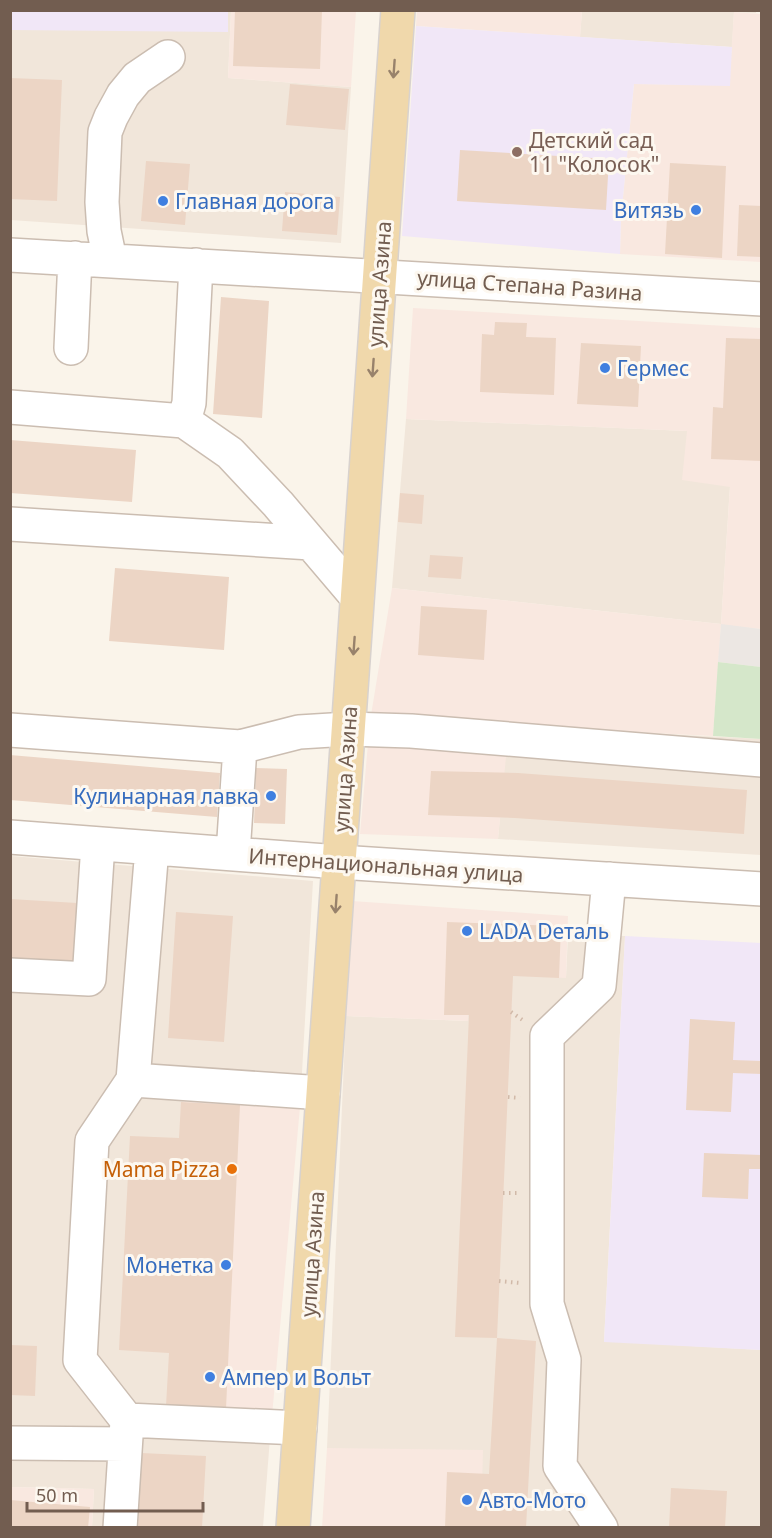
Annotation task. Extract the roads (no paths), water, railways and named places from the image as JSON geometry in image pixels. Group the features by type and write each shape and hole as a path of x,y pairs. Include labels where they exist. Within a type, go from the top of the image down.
{"main road":[{"name":"улица Азина","path":"293,1527 398,10"}],"street":[{"path":"110,260 103,221 105,132 123,94 137,78 168,57"},
{"name":"улица Степана Разина","path":"10,255 762,299"},
{"path":"71,348 75,258"},
{"path":"184,421 189,404 196,265"},
{"path":"10,407 184,421 230,453 278,504 357,597"},
{"path":"10,524 311,543"},
{"path":"10,730 240,747 299,732 348,729 411,731 762,760"},
{"path":"233,854 240,747"},
{"name":"Интернациональная улица","path":"10,837 339,862 762,889"},
{"path":"10,975 89,980 98,844"},
{"path":"120,1527 126,1432 80,1360 92,1141 133,1080 152,849"},
{"path":"601,1527 560,1466 564,1360 547,1304 547,1036 599,986 609,879"},
{"path":"133,1080 323,1092"},
{"path":"10,1443 126,1432 300,1428"}],"place":[{"name":"Детский сад 11 \"Колосок\"","path":"517,152"},
{"name":"Главная дорога","path":"163,201"},
{"name":"Витязь","path":"696,210"},
{"name":"Гермес","path":"605,368"},
{"name":"Кулинарная лавка","path":"271,796"},
{"name":"LADA Dеталь","path":"467,931"},
{"name":"Mama Pizza","path":"232,1169"},
{"name":"Монетка","path":"226,1265"},
{"name":"Ампер и Вольт","path":"210,1377"},
{"name":"Авто-Мото","path":"467,1500"}]}
